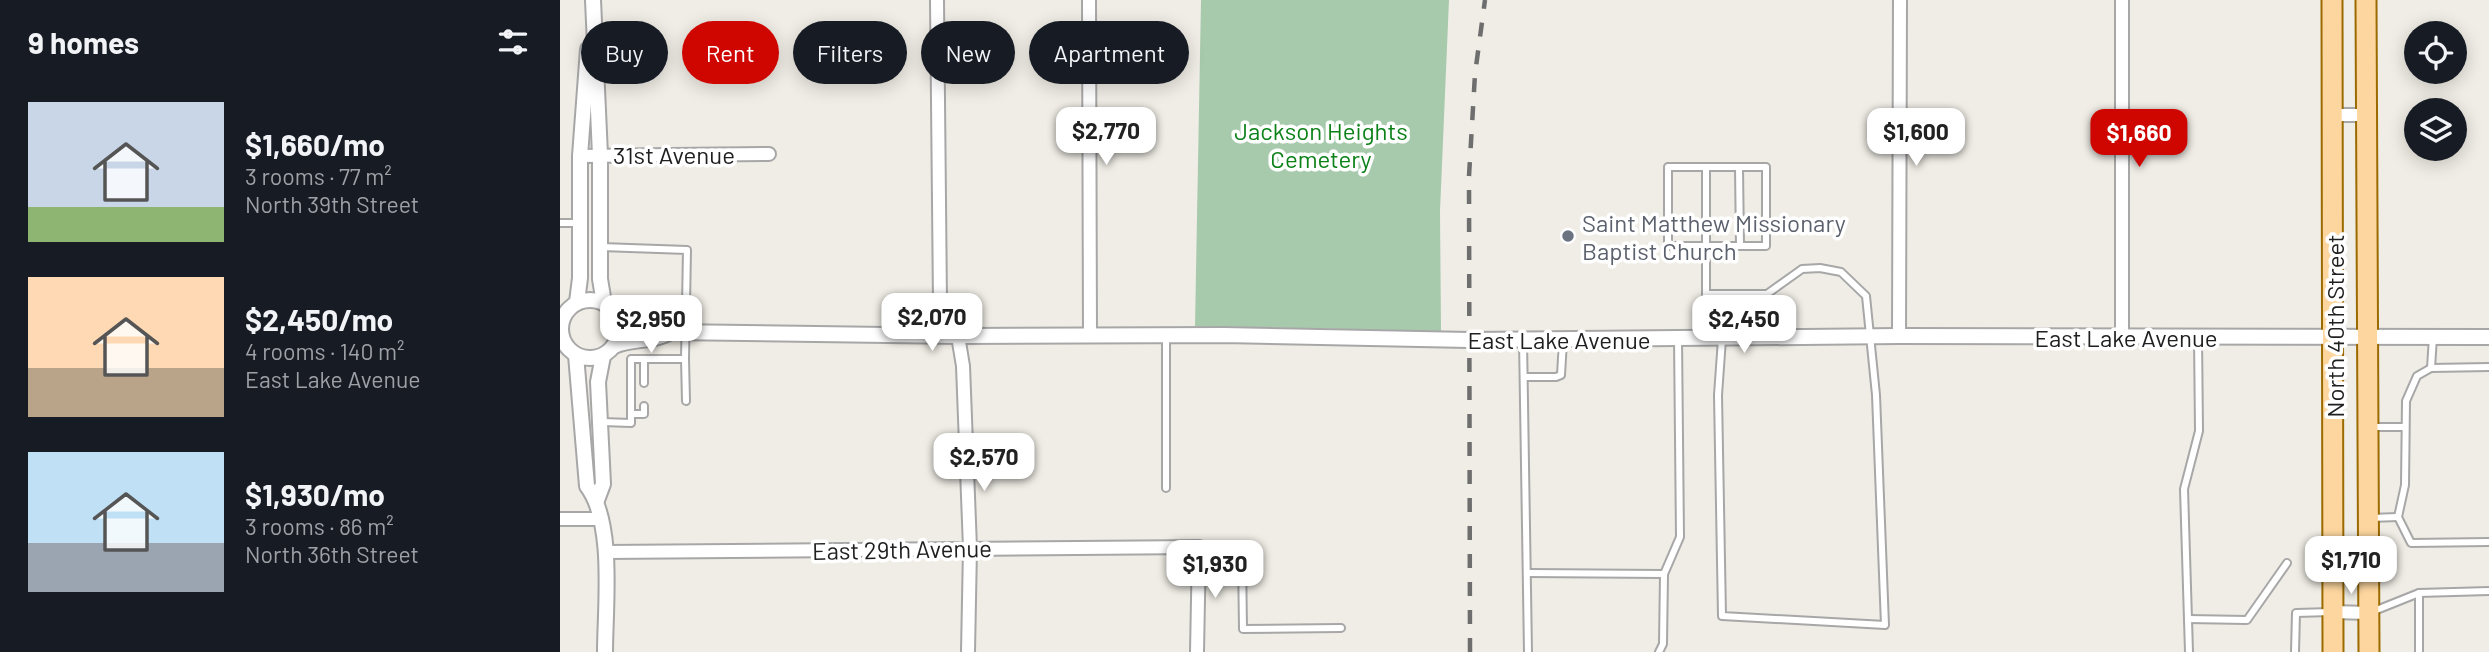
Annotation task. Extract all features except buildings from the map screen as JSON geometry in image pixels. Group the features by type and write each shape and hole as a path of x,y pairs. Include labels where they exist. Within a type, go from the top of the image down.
{"main road":[{"name":"North 40th Street","path":"2332,0 2333,652"},
{"name":"North 40th Street","path":"2366,0 2369,652"}],"street":[{"path":"592,0 604,303"},
{"path":"592,0 580,156 580,286 577,302 562,318 562,342 576,355 591,358 609,351"},
{"path":"937,0 940,303 958,337 963,366 970,548 968,652"},
{"path":"1089,0 1090,335"},
{"path":"1899,336 1900,0"},
{"path":"2122,0 2122,337"},
{"path":"2332,115 2367,115"},
{"name":"31st Avenue","path":"580,156 769,154"},
{"path":"577,302 591,300 604,303 618,318 619,332 598,382 603,484 597,500"},
{"name":"East Lake Avenue","path":"618,318 662,327 670,332 958,337 1166,335 1523,340 1899,336 2489,337"},
{"name":"East Lake Avenue","path":"609,351 627,340 662,337 670,332"},
{"path":"576,355 587,486 597,500 605,552 605,652"},
{"path":"560,519 600,519"},
{"name":"East 29th Avenue","path":"605,552 970,548 1199,552"},
{"path":"1197,652 1199,552"},
{"path":"2333,612 2369,613"}],"lane":[{"path":"1668,167 1706,167 1766,167 1766,246 1668,246 1668,167"},
{"path":"1706,167 1706,337"},
{"path":"1739,167 1740,246"},
{"path":"560,223 580,223"},
{"path":"600,247 687,250 686,401"},
{"path":"1706,294 1768,293 1802,269 1820,268 1841,272 1866,296 1871,337 1885,625 1722,616 1718,395 1722,337"},
{"path":"632,309 686,309"},
{"path":"1166,335 1166,488"},
{"path":"2189,652 2183,489 2199,431 2198,337"},
{"path":"2431,368 2433,337"},
{"path":"1659,652 1663,644 1664,574 1681,537 1678,338"},
{"path":"1524,377 1561,375 1563,339"},
{"path":"1523,340 1528,652"},
{"path":"600,422 631,423 631,359 685,359"},
{"path":"644,359 644,383"},
{"path":"2489,367 2431,368 2417,376 2406,401 2405,485 2398,517 2411,542 2489,542"},
{"path":"631,414 644,414 644,406"},
{"path":"2368,427 2405,427"},
{"path":"2368,518 2398,517"},
{"path":"1199,552 1242,557 1243,629 1341,628"},
{"path":"2188,619 2247,620 2287,563"},
{"path":"1528,573 1664,574"},
{"path":"2369,613 2419,593 2489,591"},
{"path":"2419,593 2420,652"},
{"path":"2295,652 2296,614 2333,612"}],"green space":[{"name":"Jackson Heights Cemetery","path":"1201,0 1449,0 1440,211 1441,331 1195,326"}],"railway":[{"path":"1470,652 1469,176 1475,74 1485,0"}],"place":[{"name":"Saint Matthew Missionary Baptist Church","path":"1568,236"}]}
